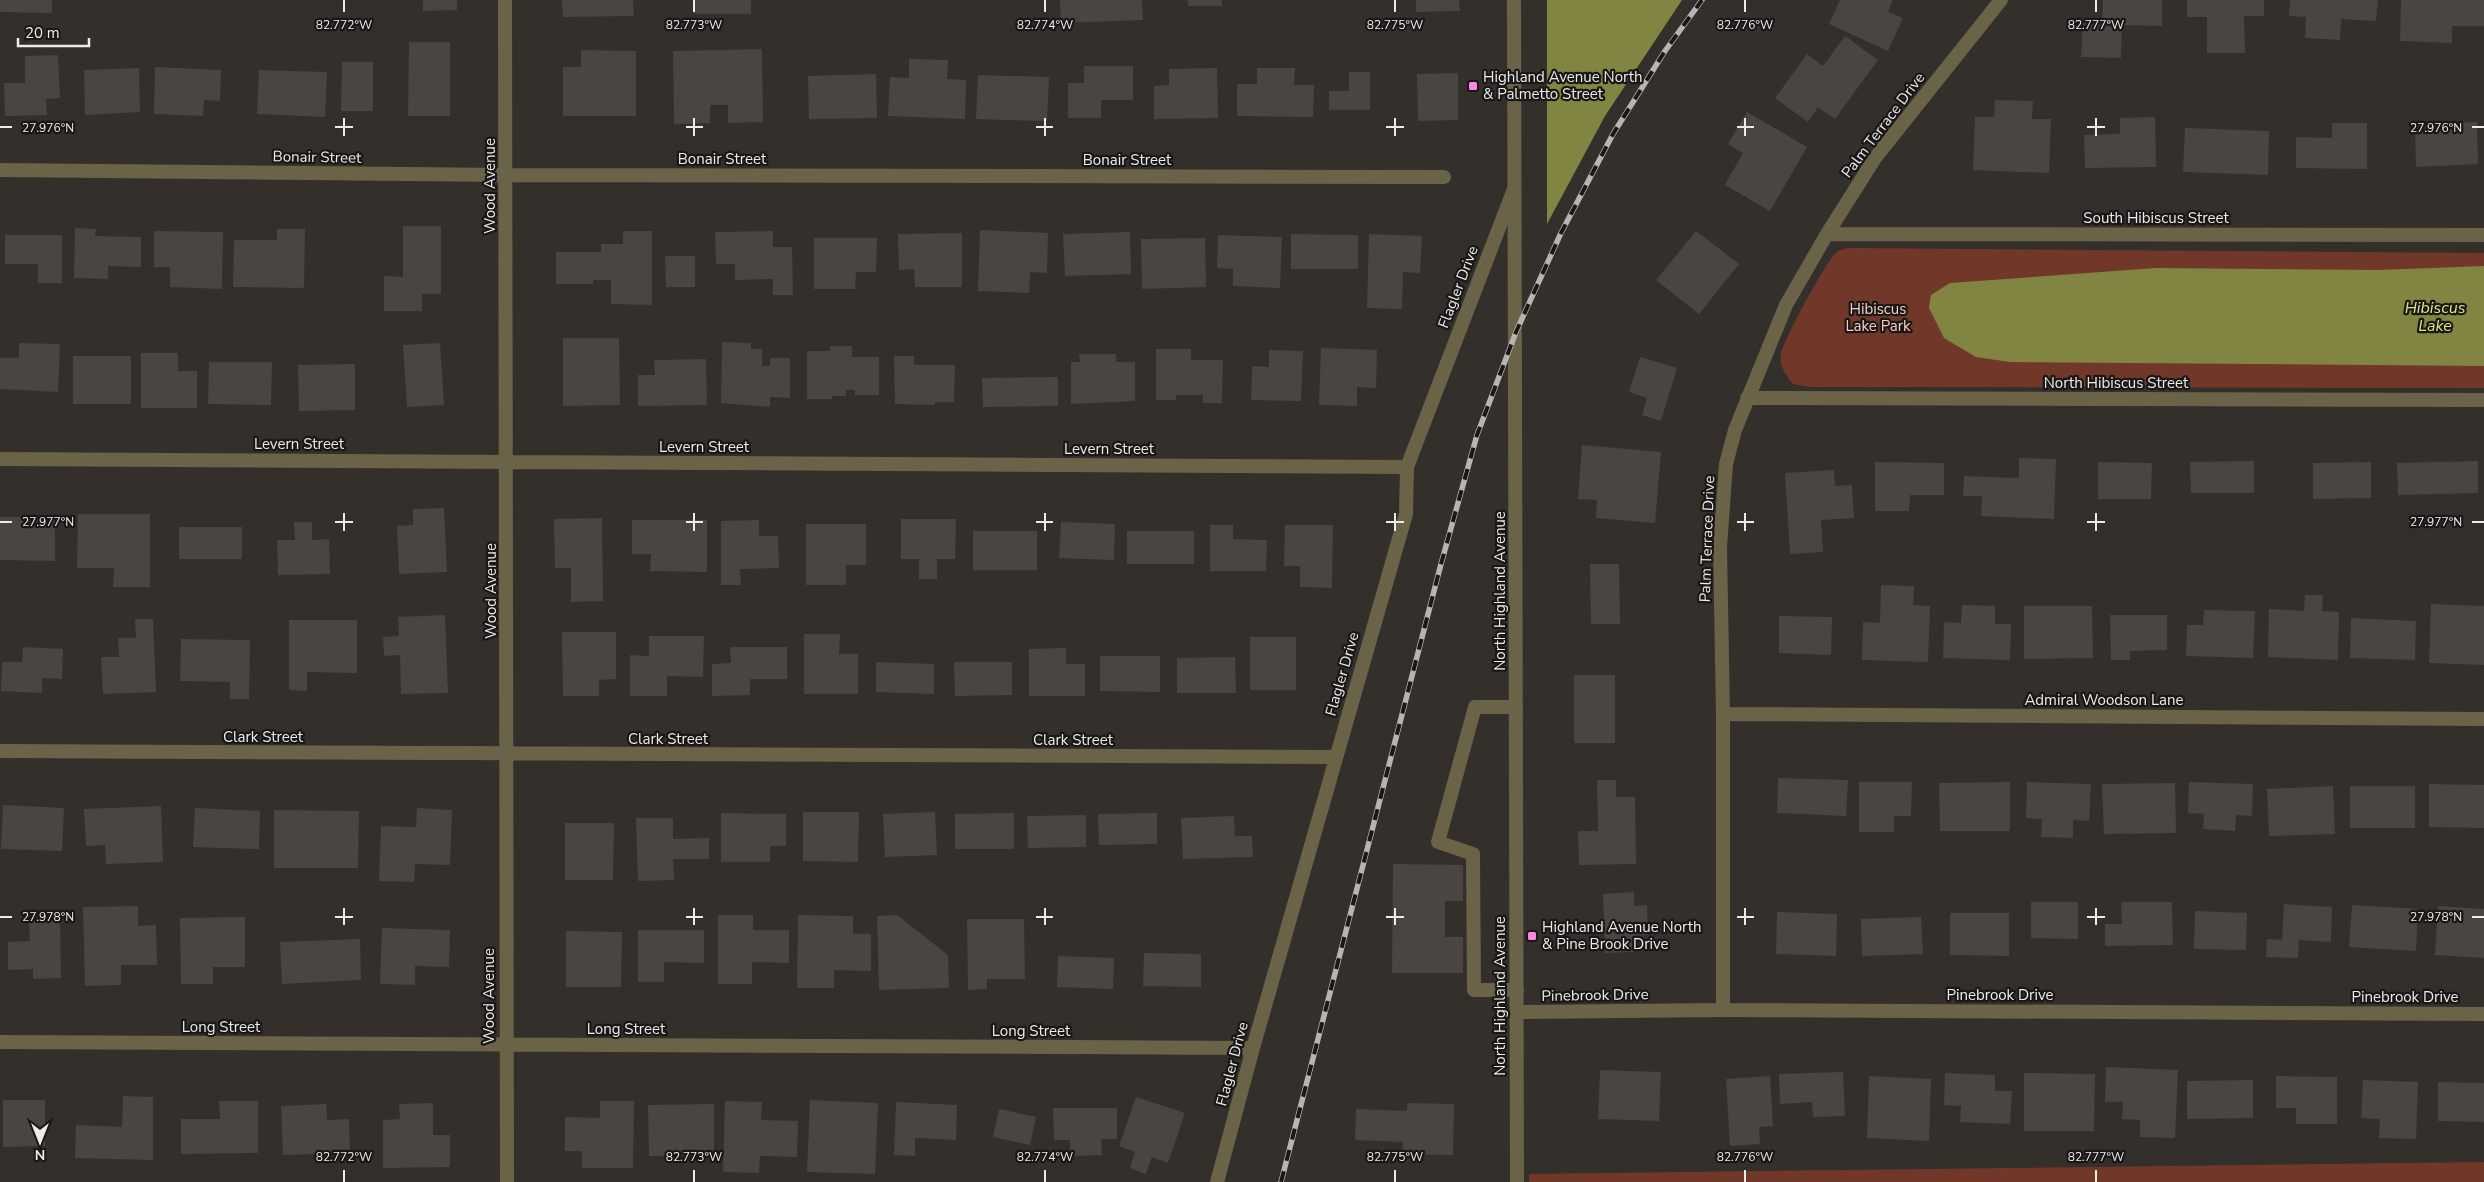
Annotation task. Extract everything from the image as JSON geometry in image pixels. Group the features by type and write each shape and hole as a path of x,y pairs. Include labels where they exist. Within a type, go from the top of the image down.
{"street":[{"name":"Wood Avenue","path":"505,0 507,462 505,1045 507,1182"},
{"name":"North Highland Avenue","path":"1514,0 1516,184 1517,1182"},
{"name":"Palm Terrace Drive","path":"1723,1010 1723,714 1720,547 1721,508 1726,464 1735,430 1786,305 1827,234 1875,158 2001,0"},
{"name":"Bonair Street","path":"0,170 506,175 1444,177"},
{"name":"Flagler Drive","path":"1217,1182 1253,1048 1406,514 1407,467 1516,184"},
{"name":"South Hibiscus Street","path":"1827,234 2484,235"},
{"name":"North Hibiscus Street","path":"1747,398 2484,400"},
{"name":"Levern Street","path":"0,459 1407,467"},
{"path":"1516,707 1475,707 1438,842 1473,854 1474,990 1517,990"},
{"name":"Admiral Woodson Lane","path":"1723,714 2484,719"},
{"name":"Clark Street","path":"0,752 1336,757"},
{"name":"Pinebrook Drive","path":"1517,1012 1723,1010 2484,1014"},
{"name":"Long Street","path":"0,1042 1253,1048"}],"green space":[{"name":"Hibiscus Lake Park","path":"1847,248 2484,253 2484,388 1811,387 1793,384 1781,363 1781,354 1784,346 1797,318 1824,270 1837,252"},
{"path":"2484,1162 2484,1182 1529,1182 1529,1174"}],"water":[{"path":"1547,0 1682,0 1605,116 1547,224"},
{"name":"Hibiscus Lake","path":"2484,266 2484,366 2010,362 1976,357 1944,338 1929,308 1931,295 1950,283 2156,268 2378,270"}],"building":[{"path":"0,0 52,0 52,13 0,12"},
{"path":"423,0 457,0 457,10 423,11"},
{"path":"562,0 633,0 634,16 563,17"},
{"path":"694,0 751,0 751,14 694,14"},
{"path":"1060,0 1142,0 1143,20 1061,23"},
{"path":"1188,0 1222,0 1222,6 1188,6"},
{"path":"1416,0 1459,0 1460,11 1416,12"},
{"path":"1840,0 1893,0 1888,12 1903,18 1888,51 1829,24"},
{"path":"2103,0 2162,0 2162,26 2122,25 2121,58 2081,57 2083,23 2102,24"},
{"path":"2187,0 2264,0 2264,16 2244,16 2245,53 2207,53 2207,17 2187,17"},
{"path":"2290,0 2378,0 2376,21 2341,19 2340,40 2305,38 2306,17 2289,16"},
{"path":"2401,0 2484,0 2484,26 2452,26 2452,43 2400,41"},
{"path":"1845,36 1878,60 1835,119 1818,107 1808,122 1775,98 1807,54 1823,66"},
{"path":"409,42 450,42 450,116 408,116"},
{"path":"762,49 763,122 728,123 728,105 710,105 710,123 674,124 673,51"},
{"path":"581,50 636,51 636,116 563,116 563,67 581,67"},
{"path":"58,55 60,98 46,99 47,115 5,116 4,83 25,83 25,56"},
{"path":"909,59 948,60 947,79 966,80 965,119 888,116 890,77 909,78"},
{"path":"342,62 373,62 373,111 341,111"},
{"path":"1084,66 1133,66 1133,100 1101,100 1101,118 1068,118 1068,83 1084,83"},
{"path":"155,67 221,70 220,101 204,100 203,116 154,114"},
{"path":"139,68 140,112 85,115 84,70"},
{"path":"1217,68 1218,118 1154,119 1154,86 1169,85 1169,69"},
{"path":"1257,68 1295,68 1294,85 1314,85 1313,117 1237,116 1237,84 1257,84"},
{"path":"259,70 327,72 325,117 257,114"},
{"path":"1349,72 1370,72 1370,110 1329,110 1329,91 1349,91"},
{"path":"1458,73 1458,120 1418,121 1417,74"},
{"path":"876,74 877,118 809,119 808,76"},
{"path":"978,75 1049,77 1047,121 976,119"},
{"path":"1995,100 2033,101 2032,119 2051,119 2049,173 1973,170 1975,117 1994,117"},
{"path":"1747,112 1807,147 1770,211 1725,185 1743,153 1728,144"},
{"path":"2155,117 2156,167 2085,168 2084,135 2120,134 2120,118"},
{"path":"2477,122 2478,164 2416,167 2415,125"},
{"path":"2332,123 2367,123 2367,169 2296,168 2296,137 2332,138"},
{"path":"2185,128 2269,131 2268,175 2183,172"},
{"path":"403,226 441,226 441,294 422,294 422,311 384,311 384,276 403,277"},
{"path":"75,228 96,229 95,236 141,237 141,267 108,266 108,279 74,278"},
{"path":"277,229 305,229 304,288 233,287 234,240 277,240"},
{"path":"980,230 1048,233 1047,273 1030,272 1029,293 978,291"},
{"path":"154,231 223,232 222,289 170,287 170,267 154,267"},
{"path":"623,231 652,231 652,305 611,304 611,280 593,280 593,284 556,284 556,252 601,252 601,244 623,244"},
{"path":"773,231 773,247 792,247 793,295 773,295 773,279 735,280 735,264 716,264 715,232"},
{"path":"1696,231 1739,264 1699,314 1656,280"},
{"path":"1130,232 1131,274 1065,276 1063,234"},
{"path":"962,233 962,287 915,287 914,269 899,270 898,234"},
{"path":"1291,234 1358,235 1358,269 1291,269"},
{"path":"1369,234 1422,236 1420,273 1403,272 1402,309 1367,308"},
{"path":"5,235 62,235 62,283 38,283 38,264 5,264"},
{"path":"1218,235 1282,237 1280,288 1233,286 1233,269 1217,268"},
{"path":"814,238 877,238 876,272 856,272 855,289 814,289"},
{"path":"1205,238 1206,287 1142,289 1141,239"},
{"path":"665,256 695,256 695,287 666,287"},
{"path":"563,338 619,338 620,405 563,406"},
{"path":"722,342 751,343 751,349 762,349 762,366 770,366 770,358 790,358 790,398 770,397 770,407 721,403"},
{"path":"19,343 60,344 58,392 0,389 0,358 19,358"},
{"path":"440,343 444,405 407,407 403,345"},
{"path":"830,346 852,346 852,357 879,357 879,395 855,395 855,390 846,390 846,396 832,396 832,399 807,399 807,351 830,351"},
{"path":"1321,348 1377,350 1376,388 1357,387 1357,406 1319,405"},
{"path":"1156,349 1191,349 1191,360 1223,360 1222,403 1203,403 1203,395 1176,395 1176,400 1156,400"},
{"path":"1269,350 1303,351 1301,401 1251,400 1252,366 1269,367"},
{"path":"141,353 178,353 178,371 197,371 197,408 141,408"},
{"path":"1079,354 1116,354 1116,362 1135,362 1135,401 1071,404 1071,362 1080,362"},
{"path":"73,356 131,356 131,404 73,404"},
{"path":"894,356 914,356 914,365 955,365 954,402 935,402 935,405 895,404"},
{"path":"1640,357 1677,368 1661,421 1642,415 1647,398 1629,392"},
{"path":"706,359 707,405 638,406 638,375 655,375 654,360"},
{"path":"209,362 272,362 271,405 208,404"},
{"path":"355,364 355,410 299,411 298,365"},
{"path":"1058,377 1058,406 983,407 982,378"},
{"path":"1582,445 1661,452 1655,523 1596,518 1597,500 1578,499"},
{"path":"2019,458 2056,459 2054,519 1981,516 1982,496 1963,496 1964,476 2019,478"},
{"path":"2254,461 2254,493 2191,493 2190,462"},
{"path":"2478,461 2478,493 2398,495 2397,463"},
{"path":"1875,462 1944,463 1944,495 1910,495 1909,511 1875,511"},
{"path":"2098,462 2152,463 2151,499 2098,499"},
{"path":"2371,462 2371,498 2313,499 2313,463"},
{"path":"1834,470 1835,486 1852,485 1854,518 1821,520 1823,552 1790,554 1785,473"},
{"path":"444,508 447,572 399,574 397,526 413,525 413,509"},
{"path":"78,514 150,514 150,587 113,587 114,568 77,568"},
{"path":"0,517 55,517 55,561 0,560"},
{"path":"602,518 603,601 571,602 571,568 555,568 554,519"},
{"path":"901,519 956,519 955,559 937,559 937,579 919,579 919,559 901,559"},
{"path":"632,520 707,520 707,572 650,571 651,554 632,554"},
{"path":"759,520 759,536 778,536 779,568 740,569 741,585 721,585 721,521"},
{"path":"294,522 312,522 312,540 329,539 330,574 278,575 277,540 295,540"},
{"path":"1061,522 1115,524 1114,560 1059,558"},
{"path":"806,524 866,524 866,565 846,565 846,585 806,585"},
{"path":"1210,525 1233,525 1233,539 1267,540 1266,571 1210,571"},
{"path":"1285,525 1333,525 1332,588 1300,587 1300,566 1284,566"},
{"path":"179,527 242,527 242,559 179,559"},
{"path":"973,531 1037,531 1037,570 973,570"},
{"path":"1127,531 1194,531 1194,564 1127,564"},
{"path":"1590,564 1619,564 1620,624 1591,624"},
{"path":"1881,585 1914,586 1913,605 1930,606 1928,662 1862,660 1863,622 1880,623"},
{"path":"2305,595 2323,595 2322,611 2339,612 2338,660 2268,657 2269,609 2304,611"},
{"path":"2431,604 2484,606 2484,665 2429,663"},
{"path":"1962,605 1995,606 1995,624 2011,624 2010,660 1943,658 1944,622 1961,623"},
{"path":"2024,606 2092,606 2093,658 2024,659"},
{"path":"2204,610 2255,611 2253,658 2186,656 2187,625 2203,625"},
{"path":"445,615 448,693 401,694 400,655 384,656 383,637 399,636 398,617"},
{"path":"2110,615 2167,615 2167,650 2130,651 2130,660 2111,660"},
{"path":"1779,616 1832,617 1831,655 1779,653"},
{"path":"2351,618 2416,621 2415,660 2350,658"},
{"path":"135,619 153,619 156,692 103,694 101,657 119,657 118,638 136,638"},
{"path":"289,620 357,620 357,673 307,672 307,691 289,690"},
{"path":"562,632 616,632 616,679 599,680 599,696 563,696"},
{"path":"804,634 840,634 839,654 858,654 858,694 804,694"},
{"path":"649,636 704,636 703,677 667,676 667,696 630,696 630,655 649,656"},
{"path":"1250,637 1296,637 1296,690 1250,690"},
{"path":"181,639 250,640 249,699 230,699 230,682 180,681"},
{"path":"23,647 63,649 62,679 42,678 42,693 1,691 2,662 22,662"},
{"path":"730,647 787,647 787,679 750,679 750,695 712,696 712,664 731,663"},
{"path":"1066,648 1066,664 1085,664 1085,696 1029,696 1029,649"},
{"path":"1100,656 1160,656 1160,692 1100,691"},
{"path":"1235,657 1236,693 1177,693 1177,658"},
{"path":"876,662 934,664 934,694 876,692"},
{"path":"954,662 1012,662 1012,695 955,696"},
{"path":"1574,675 1615,675 1615,743 1574,743"},
{"path":"1778,778 1848,780 1846,816 1777,813"},
{"path":"1597,780 1616,780 1616,797 1635,797 1636,864 1579,865 1578,831 1598,831"},
{"path":"1859,782 1912,782 1911,816 1894,816 1894,832 1859,832"},
{"path":"2010,782 2010,831 1940,831 1939,783"},
{"path":"2027,782 2091,784 2089,821 2073,820 2073,838 2041,837 2042,819 2026,818"},
{"path":"2189,782 2253,784 2252,816 2236,815 2235,831 2203,829 2204,814 2188,813"},
{"path":"2175,783 2176,833 2104,834 2102,784"},
{"path":"2429,784 2484,785 2484,828 2429,827"},
{"path":"2333,786 2335,834 2269,836 2267,789"},
{"path":"2350,786 2415,786 2415,828 2350,828"},
{"path":"3,805 64,808 62,851 1,849"},
{"path":"161,806 163,862 106,864 105,845 86,846 84,809"},
{"path":"195,808 260,811 259,849 193,847"},
{"path":"417,808 452,810 450,865 415,864 414,882 379,881 381,826 416,827"},
{"path":"274,810 359,811 358,868 274,868"},
{"path":"803,812 859,812 858,862 803,861"},
{"path":"935,812 937,855 885,857 883,814"},
{"path":"721,813 786,814 786,846 770,846 770,862 721,862"},
{"path":"1014,813 1014,849 955,849 955,814"},
{"path":"1157,813 1157,844 1099,845 1098,814"},
{"path":"1086,815 1086,847 1028,848 1027,816"},
{"path":"1234,816 1235,836 1252,836 1253,857 1183,859 1181,818"},
{"path":"636,818 673,818 673,839 709,838 709,859 673,859 674,880 638,881"},
{"path":"565,823 614,823 613,880 565,880"},
{"path":"1393,864 1463,865 1463,901 1445,901 1445,937 1463,937 1463,973 1392,973"},
{"path":"1634,892 1634,906 1647,905 1648,935 1632,936 1633,952 1605,953 1603,894"},
{"path":"2031,902 2078,902 2078,939 2031,938"},
{"path":"2121,902 2172,902 2173,945 2105,946 2105,924 2122,924"},
{"path":"2284,904 2332,907 2331,942 2299,940 2298,958 2266,957 2267,939 2282,940"},
{"path":"2352,905 2418,909 2416,951 2349,947"},
{"path":"138,906 138,926 156,925 157,965 121,965 121,985 85,986 83,907"},
{"path":"2438,906 2484,909 2484,958 2435,955"},
{"path":"2195,911 2247,913 2246,950 2194,949"},
{"path":"1777,912 1837,914 1836,956 1776,954"},
{"path":"1950,913 2009,913 2009,956 1950,955"},
{"path":"718,915 753,915 753,930 789,930 789,963 752,962 752,984 718,984"},
{"path":"798,915 853,916 853,934 871,934 871,971 834,970 834,988 797,988"},
{"path":"897,915 948,955 949,988 879,990 877,916"},
{"path":"245,917 245,967 213,967 213,984 181,984 180,918"},
{"path":"1921,917 1923,954 1862,956 1861,919"},
{"path":"967,919 1024,919 1025,979 987,979 987,989 968,990"},
{"path":"60,921 61,978 33,979 33,969 8,970 8,942 30,941 29,922"},
{"path":"382,928 450,930 449,967 415,966 415,985 380,984"},
{"path":"638,930 704,930 704,963 664,962 664,982 638,982"},
{"path":"566,931 622,932 621,987 566,987"},
{"path":"360,939 361,980 282,984 280,942"},
{"path":"1144,953 1201,954 1201,987 1143,986"},
{"path":"1058,956 1114,958 1113,989 1057,987"},
{"path":"2106,1067 2178,1070 2175,1138 2140,1137 2140,1120 2122,1119 2123,1102 2105,1102"},
{"path":"1600,1070 1661,1072 1659,1121 1598,1119"},
{"path":"1843,1072 1845,1116 1813,1117 1812,1102 1780,1104 1779,1074"},
{"path":"1945,1073 1995,1075 1995,1091 2012,1091 2010,1124 1960,1122 1961,1106 1944,1105"},
{"path":"2024,1073 2095,1074 2094,1131 2024,1131"},
{"path":"1770,1076 1773,1126 1759,1127 1760,1144 1730,1146 1726,1079"},
{"path":"1869,1076 1931,1079 1929,1141 1867,1138"},
{"path":"2276,1076 2337,1077 2337,1124 2296,1124 2296,1108 2276,1108"},
{"path":"2253,1080 2253,1118 2187,1119 2187,1081"},
{"path":"2363,1080 2418,1082 2416,1139 2379,1138 2380,1119 2361,1118"},
{"path":"2438,1082 2484,1083 2484,1122 2438,1121"},
{"path":"123,1096 153,1097 153,1160 75,1158 76,1125 122,1127"},
{"path":"1136,1097 1185,1113 1168,1163 1152,1157 1146,1174 1130,1168 1135,1152 1119,1146"},
{"path":"3,1100 45,1100 45,1146 3,1147"},
{"path":"810,1100 878,1103 875,1174 807,1172"},
{"path":"219,1101 258,1101 258,1153 181,1154 181,1119 220,1119"},
{"path":"600,1101 634,1101 633,1168 582,1168 582,1151 565,1151 565,1117 600,1118"},
{"path":"725,1101 762,1102 761,1120 798,1121 797,1157 760,1156 759,1173 723,1172"},
{"path":"896,1102 957,1105 956,1140 915,1138 915,1156 894,1155"},
{"path":"433,1103 433,1135 450,1135 450,1167 383,1168 383,1120 400,1119 399,1104"},
{"path":"1407,1103 1454,1104 1453,1155 1402,1154 1403,1142 1355,1140 1356,1109 1407,1111"},
{"path":"326,1104 327,1120 349,1119 350,1153 283,1155 281,1106"},
{"path":"714,1104 714,1155 649,1156 648,1105"},
{"path":"1053,1108 1117,1108 1117,1139 1101,1139 1102,1155 1070,1156 1070,1140 1054,1140"},
{"path":"999,1109 1036,1117 1030,1145 993,1137"}],"railway":[{"path":"1281,1182 1441,564 1477,435 1516,332 1561,233 1613,134 1665,51 1702,0"}],"place":[{"name":"Highland Avenue North & Palmetto Street","path":"1473,86"},
{"name":"Highland Avenue North & Pine Brook Drive","path":"1532,936"}]}
